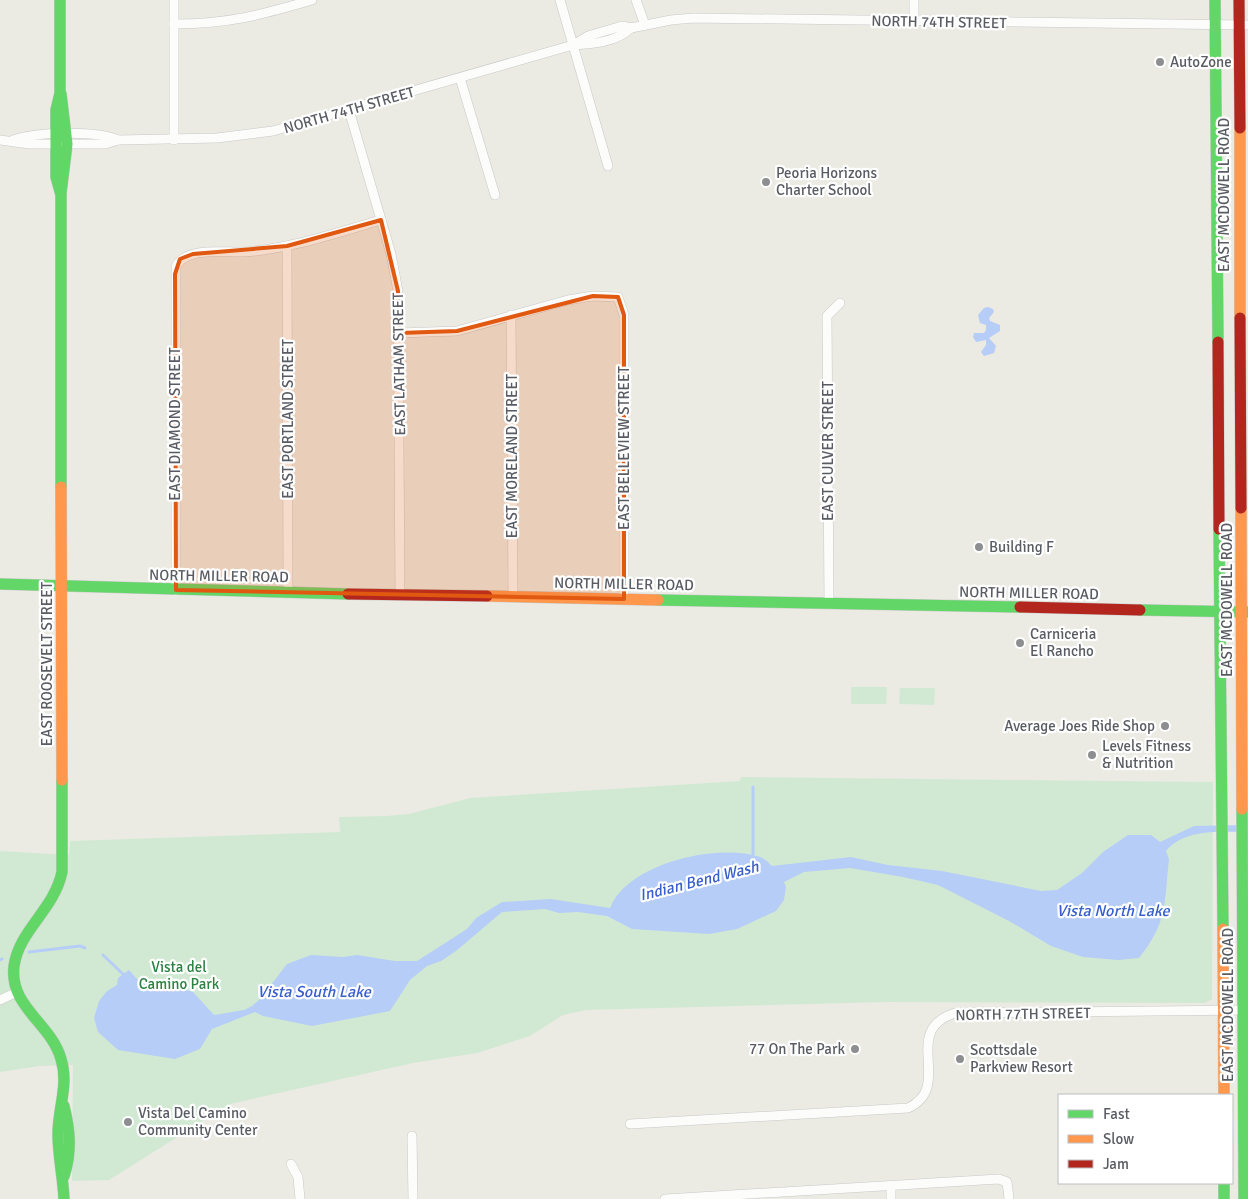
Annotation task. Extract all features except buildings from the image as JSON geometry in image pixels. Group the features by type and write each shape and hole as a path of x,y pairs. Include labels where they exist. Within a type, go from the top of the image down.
{"street":[{"name":"EAST ROOSEVELT STREET","path":"60,0 60,93 65,110 61,139 66,177 61,196 62,880 52,904 28,932 18,948 14,970 17,992 27,1012 59,1050 63,1068 63,1104 58,1137 59,1162 64,1176 64,1199"},
{"path":"174,0 174,140"},
{"path":"174,24 230,22 288,4 312,0"},
{"path":"560,0 608,166"},
{"path":"636,0 645,24"},
{"path":"914,0 914,22"},
{"name":"EAST MCDOWELL ROAD","path":"1215,0 1224,1094"},
{"name":"EAST MCDOWELL ROAD","path":"1239,0 1244,25 1245,612 1242,817 1246,1010 1244,1199"},
{"name":"NORTH 74TH STREET","path":"0,140 12,140 28,135 105,144 118,140 217,138 273,132 573,45 588,36 622,26 631,28 645,24 704,18 1244,25"},
{"path":"460,78 495,195"},
{"name":"EAST LATHAM STREET","path":"350,110 381,220 398,292 400,333 400,595"},
{"path":"287,246 381,220"},
{"name":"EAST DIAMOND STREET","path":"176,590 175,274 180,259 193,254 259,251 287,246"},
{"name":"EAST PORTLAND STREET","path":"287,246 288,592"},
{"name":"EAST BELLEVIEW STREET","path":"511,314 593,296 618,297 624,315 624,599"},
{"name":"EAST CULVER STREET","path":"830,604 827,316 840,302"},
{"path":"400,333 457,331 511,314"},
{"name":"EAST MORELAND STREET","path":"511,314 513,597"},
{"name":"NORTH MILLER ROAD","path":"0,584 176,590 1245,612"},
{"path":"0,1000 17,992"},
{"name":"NORTH 77TH STREET","path":"630,1124 908,1108 924,1097 928,1088 929,1033 937,1022 955,1013 1246,1010"},
{"path":"412,1136 412,1199"},
{"path":"291,1164 298,1177 300,1199"},
{"path":"665,1199 773,1196 999,1179 1007,1182 1009,1199"},
{"path":"1224,1184 1224,1199"},
{"path":"891,1186 891,1199"}],"highlighted area":[{"path":"381,220 398,291 400,333 457,331 593,296 618,297 624,315 624,599 176,590 175,274 180,259 193,254 287,246"}],"green space":[{"path":"851,687 887,687 886,704 851,704"},
{"path":"900,688 935,688 934,705 899,704"},
{"name":"Vista del Camino Park","path":"741,777 1213,782 1212,999 1205,1003 887,1002 586,1010 563,1015 530,1036 477,1053 413,1063 230,1104 109,1180 72,1181 73,1065 39,1066 0,1072 0,851 69,855 70,841 340,832 339,817 409,814 470,798 740,781"}],"water":[{"path":"984,308 993,309 994,312 989,318 990,321 1000,325 1000,331 989,338 996,346 994,353 984,356 981,352 986,345 986,340 976,342 973,337 974,333 984,333 986,330 986,325 980,323 978,315"},
{"path":"1244,825 1243,832 1212,832 1192,835 1182,839 1166,851 1169,859 1163,911 1155,934 1139,958 1118,960 1083,957 1051,946 1011,922 938,885 850,868 804,872 784,882 786,887 784,900 776,911 737,929 709,934 632,929 607,916 578,912 559,913 545,909 502,912 456,951 441,961 427,966 410,980 390,1011 312,1026 263,1016 255,1012 212,1029 200,1049 175,1059 118,1050 98,1032 94,1018 99,1001 107,991 117,985 118,978 129,970 137,979 154,980 193,992 214,1015 244,1010 261,998 287,964 311,955 343,957 357,955 395,961 417,961 467,929 476,918 502,902 551,899 610,908 620,892 635,879 654,868 698,855 742,853 762,858 772,866 851,857 888,865 942,871 1041,891 1057,890 1082,873 1103,852 1128,835 1151,835 1160,842 1194,826"}],"waterway":[{"path":"753,787 753,856"},
{"name":"Indian Bend Wash","path":"29,952 80,946 85,948"},
{"name":"Indian Bend Wash","path":"103,955 125,976"}],"traffic: fast":[{"path":"60,0 60,93 56,110 56,177 61,195 61,487"},
{"path":"1215,0 1218,342"},
{"path":"61,94 67,144 61,193"},
{"path":"1219,529 1223,929"},
{"path":"0,584 348,594"},
{"path":"658,600 1020,607"},
{"path":"1140,610 1248,612"},
{"path":"62,780 62,872 52,898 22,941 14,966 14,980 24,1004 49,1035 61,1059 64,1087 58,1134 64,1199"},
{"path":"1242,809 1244,1199"},
{"path":"64,1106 69,1141 67,1167 64,1176"},
{"path":"1224,1184 1224,1199"}],"traffic: slow":[{"path":"1240,128 1240,318"},
{"path":"61,487 62,780"},
{"path":"1241,508 1242,809"},
{"path":"487,596 658,600"},
{"path":"1223,929 1224,1094"}],"traffic: jam":[{"path":"1239,0 1240,128"},
{"path":"1240,318 1241,508"},
{"path":"1218,342 1219,529"},
{"path":"348,594 487,596"},
{"path":"1020,607 1140,610"}],"place":[{"name":"AutoZone","path":"1160,62"},
{"name":"Peoria Horizons Charter School","path":"766,182"},
{"name":"Building F","path":"979,547"},
{"name":"Carniceria El Rancho","path":"1020,643"},
{"name":"Average Joes Ride Shop","path":"1165,726"},
{"name":"Levels Fitness & Nutrition","path":"1092,755"},
{"name":"77 On The Park","path":"855,1049"},
{"name":"Scottsdale Parkview Resort","path":"960,1059"},
{"name":"Vista Del Camino Community Center","path":"128,1122"}],"water label":[{"name":"Vista North Lake","path":"1113,910"},
{"name":"Vista South Lake","path":"314,991"}]}
